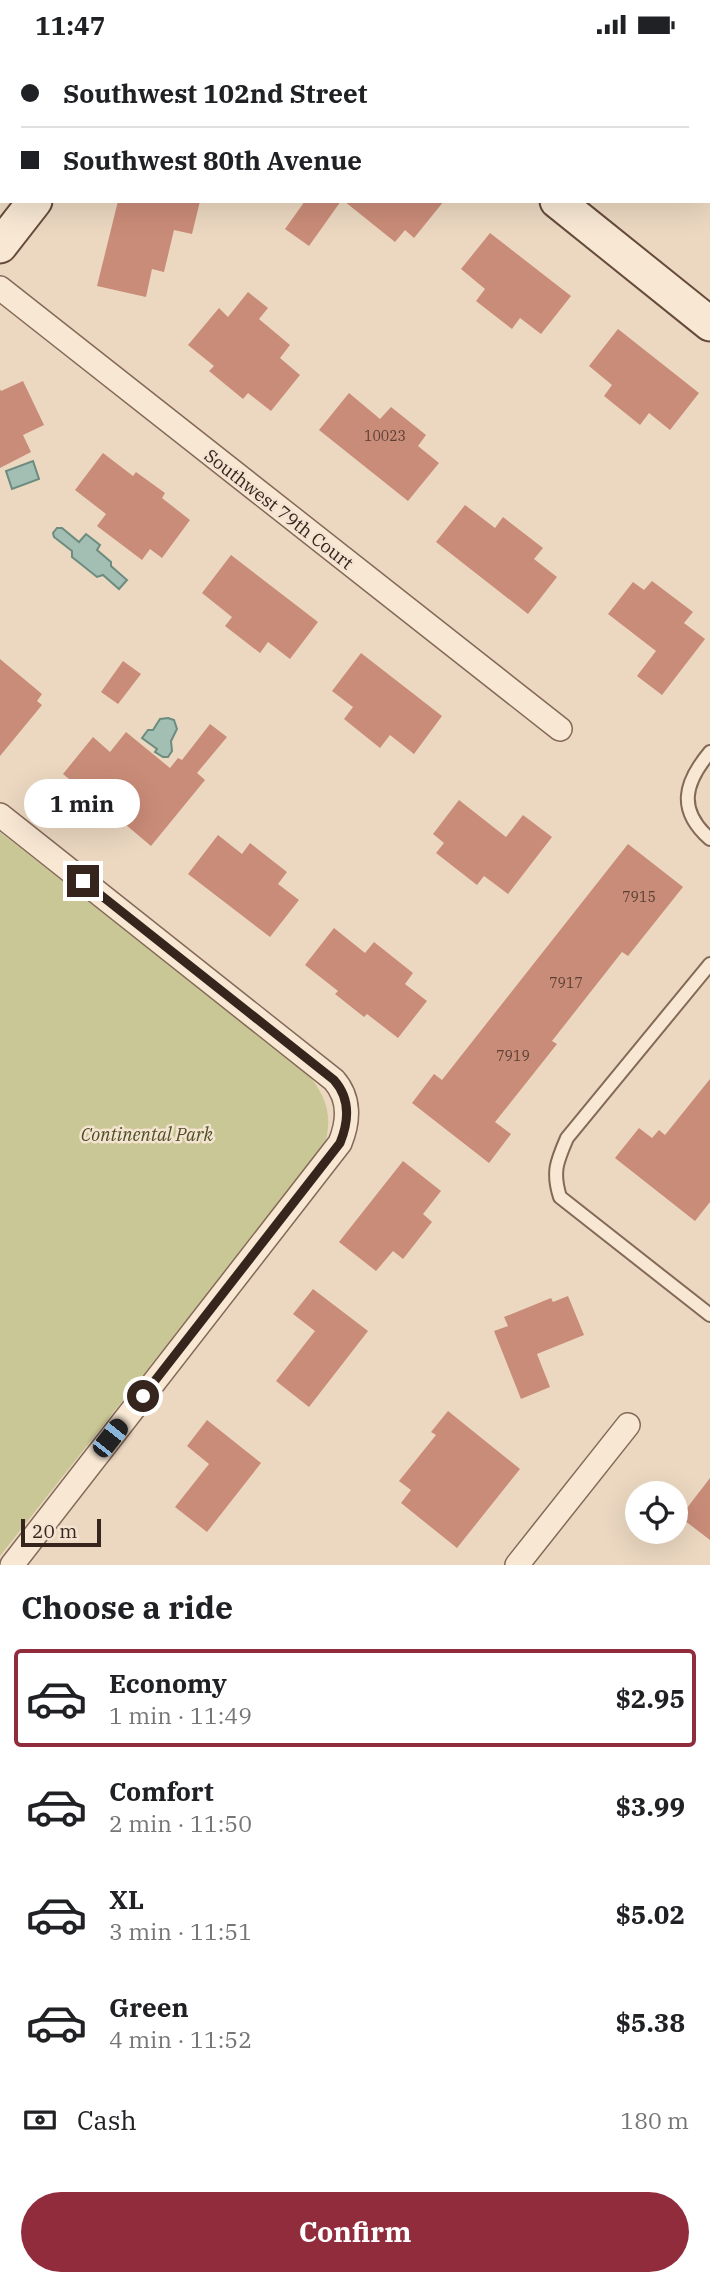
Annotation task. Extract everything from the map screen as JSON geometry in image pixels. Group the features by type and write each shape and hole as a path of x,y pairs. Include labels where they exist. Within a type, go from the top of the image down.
{"street":[{"path":"0,246 33,203"},
{"path":"559,203 710,324"},
{"name":"Southwest 79th Court","path":"0,288 560,729"},
{"path":"0,815 334,1080 344,1096 347,1122 340,1143 10,1565"},
{"path":"517,1565 628,1425"}],"lane":[{"path":"710,752 688,786 688,807 696,827 710,839"},
{"path":"710,964 567,1138 557,1161 555,1179 560,1197 710,1315"},
{"path":"0,1559 10,1565"}],"green space":[{"name":"Continental Park","path":"0,832 306,1072 323,1097 328,1124 325,1144 0,1556"}],"shaded area":[{"path":"33,461 39,479 12,489 6,471"},
{"path":"57,528 62,528 79,542 86,534 100,545 97,550 127,580 119,589 103,575 97,577 72,557 72,551 54,537 53,533"},
{"path":"160,719 174,720 177,729 171,741 172,751 168,757 163,757 142,738 148,730 153,730"}],"building":[{"path":"118,203 200,203 192,234 174,230 164,272 152,269 146,297 97,286"},
{"path":"304,203 340,203 309,246 285,229"},
{"path":"346,203 442,203 414,238 405,230 395,242"},
{"path":"490,233 571,296 541,334 520,318 512,329 476,301 485,289 461,269"},
{"path":"248,292 268,308 259,319 290,345 280,358 300,375 271,411 248,393 243,399 209,371 214,366 188,345 219,308 228,317"},
{"path":"618,329 699,393 670,430 649,413 640,425 604,396 612,385 589,366"},
{"path":"23,381 44,425 23,435 31,452 0,468 0,389 1,391"},
{"path":"349,393 380,419 391,407 426,435 418,446 439,463 408,501 319,430"},
{"path":"103,453 133,476 136,472 165,493 162,498 190,520 162,558 150,549 142,560 97,526 106,514 75,490"},
{"path":"465,505 495,528 503,517 543,548 534,559 557,577 528,614 436,542"},
{"path":"231,555 318,622 290,659 268,642 260,653 225,626 232,617 202,593"},
{"path":"652,581 693,612 684,623 705,639 662,695 637,676 656,651 608,614 633,582 644,590"},
{"path":"361,653 442,716 414,754 390,735 380,748 344,719 353,707 332,691"},
{"path":"0,659 42,694 37,701 42,705 0,756"},
{"path":"123,661 141,674 118,704 101,692"},
{"path":"210,724 227,737 197,773 205,780 151,846 119,819 112,828 84,805 91,797 63,774 93,737 110,752 126,732 170,768 178,758 182,760"},
{"path":"459,800 506,837 523,815 552,837 508,894 484,876 477,885 436,853 444,843 433,834"},
{"path":"218,835 242,854 250,843 287,872 278,884 299,900 270,937 188,874"},
{"path":"628,844 683,887 628,956 622,952 552,1041 557,1044 495,1122 511,1134 489,1163 412,1103 434,1074 442,1080"},
{"path":"334,928 365,953 374,942 413,973 405,984 427,1001 398,1038 367,1014 364,1017 335,994 338,991 305,965"},
{"path":"710,1079 710,1202 695,1221 615,1158 639,1128 652,1138 659,1130 665,1135"},
{"path":"403,1161 441,1191 423,1214 432,1222 403,1259 393,1251 376,1271 339,1242"},
{"path":"313,1289 368,1331 309,1407 276,1381 315,1331 293,1314"},
{"path":"568,1296 584,1335 537,1354 550,1387 521,1399 494,1331 508,1326 504,1317 551,1298 553,1302"},
{"path":"448,1411 520,1469 457,1548 401,1503 411,1490 399,1481 436,1435 431,1432"},
{"path":"207,1420 261,1463 207,1532 175,1507 209,1464 187,1446"},
{"path":"710,1478 710,1540 688,1523 688,1507"}],"route":[{"path":"83,881 334,1080 344,1096 346,1107 347,1122 340,1143 143,1396"}]}
